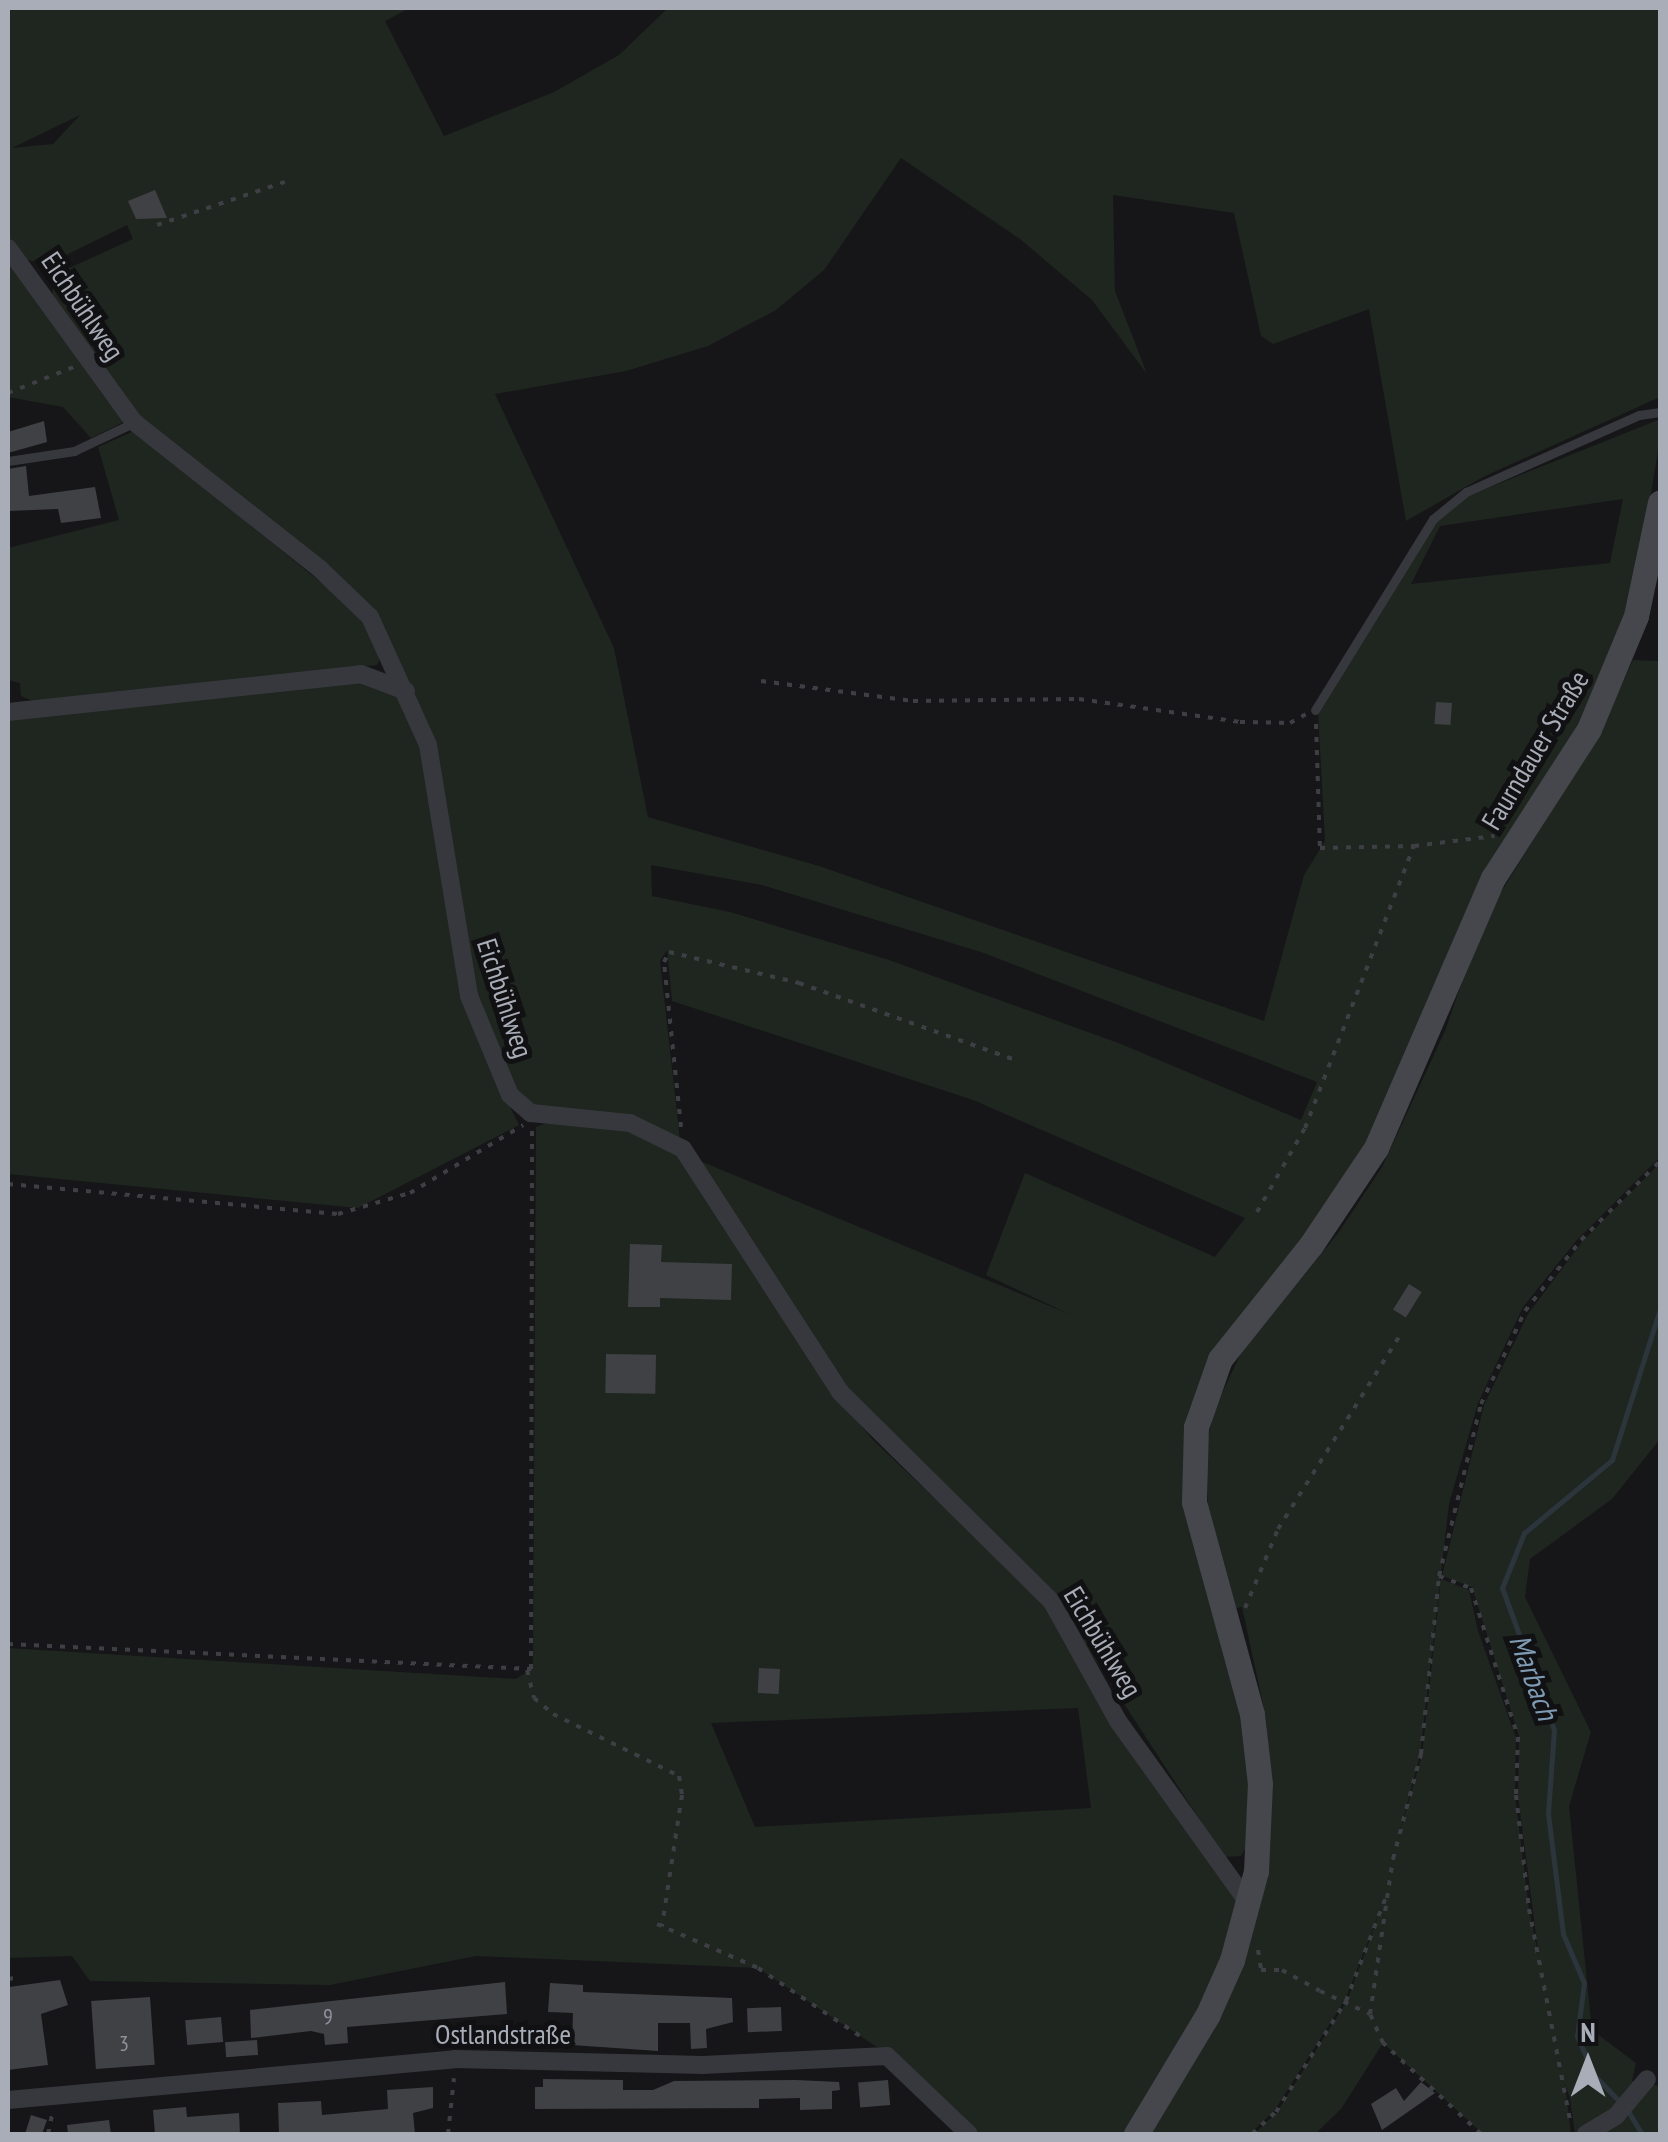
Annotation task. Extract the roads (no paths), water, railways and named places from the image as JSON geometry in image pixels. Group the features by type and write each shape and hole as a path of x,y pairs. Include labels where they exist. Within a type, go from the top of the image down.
{"street":[{"name":"Eichbühlweg","path":"8,248 35,277 88,362 134,422 346,591 370,618 428,745 469,996 510,1095 530,1113 630,1123 684,1149 840,1392 1052,1602 1118,1721 1249,1904"},
{"name":"Faurndauer Straße","path":"1136,2134 1208,2014 1249,1904 1260,1784 1245,1678 1194,1502 1192,1448 1202,1408 1236,1335 1311,1245 1376,1148 1436,1020 1493,878 1589,728 1617,670 1636,616 1660,502"},
{"path":"8,712 360,674 406,691"},
{"name":"Ostlandstraße","path":"8,2100 456,2058 704,2065 887,2056 969,2134"},
{"path":"1586,2134 1616,2116 1648,2083"}],"lane":[{"path":"1315,710 1432,519 1466,492 1639,415 1660,412"},
{"path":"8,461 74,451 134,422"}],"waterway":[{"name":"Marbach","path":"1621,2103 1594,2075 1577,2036 1584,1983 1563,1934 1548,1813 1554,1730 1502,1588 1524,1533 1612,1460 1660,1309"},
{"name":"Marbach","path":"1628,2111 1642,2134"}]}
